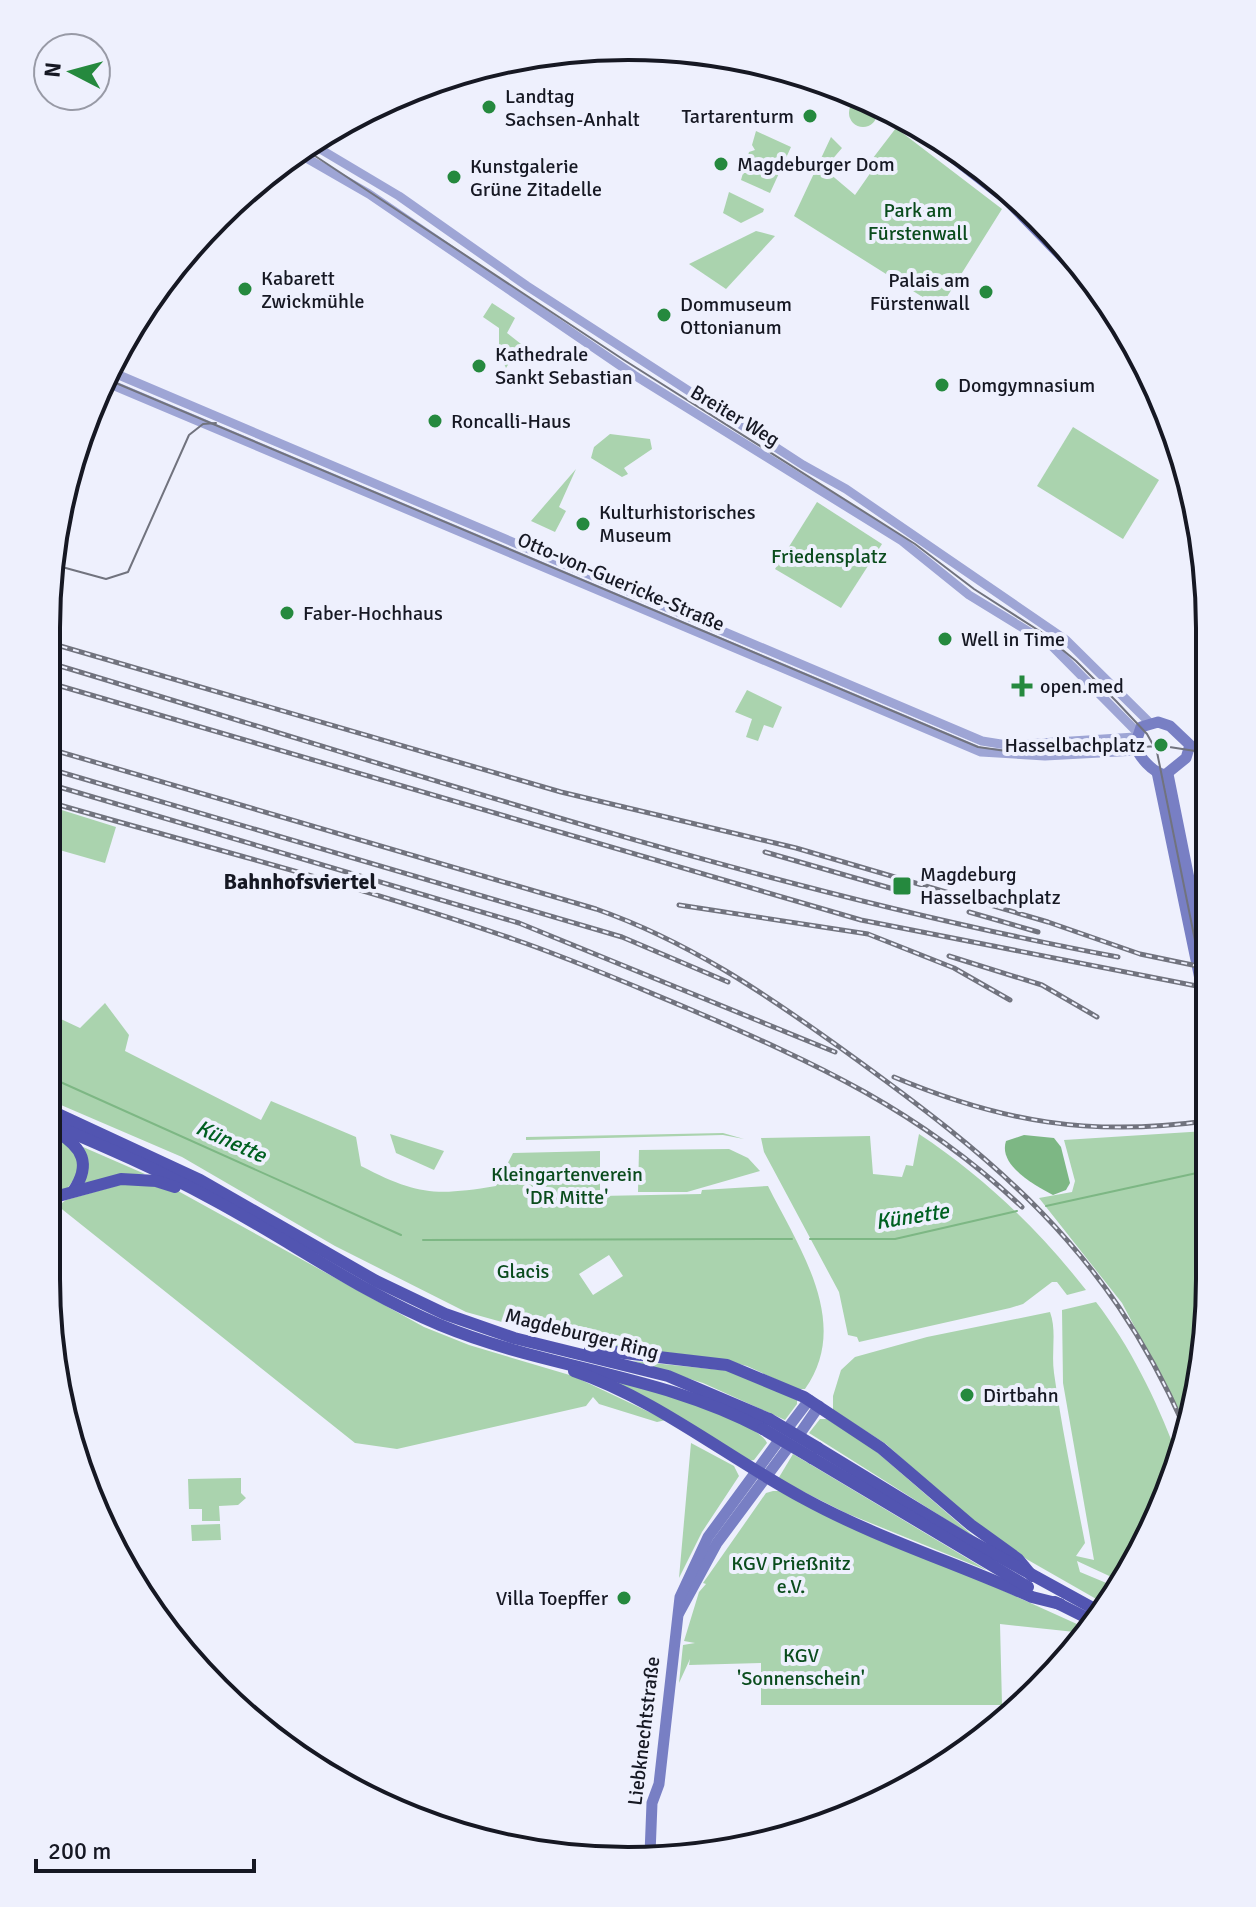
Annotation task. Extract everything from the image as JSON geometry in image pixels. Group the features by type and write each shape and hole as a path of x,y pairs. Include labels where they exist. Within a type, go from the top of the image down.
{"highway":[{"name":"Magdeburger Ring","path":"60,1115 200,1180 414,1301 484,1329 675,1379 766,1424 1085,1617"},
{"name":"Magdeburger Ring","path":"60,1130 213,1199 400,1307 465,1335 677,1391 766,1424"},
{"path":"60,1133 75,1144 83,1156 83,1175 74,1190"},
{"path":"60,1194 106,1181 139,1179 213,1199"},
{"path":"570,1351 593,1349 720,1364 751,1373 814,1403 881,1448 971,1525 1018,1559 1032,1576"},
{"path":"538,1356 637,1399 761,1474 854,1524 1032,1597 1060,1604"},
{"name":"Magdeburger Ring","path":"815,1453 1091,1607"}],"main road":[{"path":"1162,773 1188,756 1190,743 1169,725 1149,722 1136,734 1137,751 1162,773 1196,920"},
{"path":"1162,773 1196,954"},
{"path":"795,1428 814,1403"},
{"name":"Liebknechtstraße","path":"650,1846 652,1803 659,1784 680,1597 703,1545 782,1446"}],"street":[{"name":"Breiter Weg","path":"322,150 367,175 527,286 803,465 837,483 1060,636 1149,722"},
{"name":"Breiter Weg","path":"308,159 373,197 647,384 902,541 969,595 1051,645 1136,734"},
{"name":"Otto-von-Guericke-Straße","path":"120,375 977,739 1007,745 1136,734"},
{"name":"Otto-von-Guericke-Straße","path":"115,386 981,752 1007,757 1137,751"}],"green space":[{"path":"850,108 876,118 868,126 858,126 850,118"},
{"name":"Park am Fürstenwall","path":"896,128 1002,209 940,308 794,216 831,137 842,148 830,162 829,173 855,195 878,162 873,158"},
{"path":"756,131 791,147 770,193 741,180 749,152 755,150 752,145"},
{"path":"729,192 764,209 763,212 741,223 723,213"},
{"path":"756,231 775,236 726,289 689,264"},
{"path":"492,303 515,318 507,333 521,344 506,368 499,353 499,328 483,317"},
{"path":"1073,427 1159,480 1123,539 1037,486"},
{"path":"610,434 650,439 652,449 624,468 628,474 622,477 591,458 594,447"},
{"path":"576,469 559,507 566,511 555,532 531,521"},
{"name":"Friedensplatz","path":"817,502 882,544 841,608 775,569"},
{"path":"747,690 782,707 773,728 764,725 758,741 746,737 752,719 735,712"},
{"path":"60,809 116,827 105,863 60,850"},
{"name":"Glacis","path":"105,1003 129,1035 125,1051 261,1120 271,1101 356,1137 361,1166 412,1188 441,1192 496,1186 513,1153 600,1151 600,1196 701,1194 702,1190 768,1186 816,1286 822,1312 823,1338 818,1364 805,1389 797,1389 747,1366 720,1359 566,1340 466,1312 335,1246 182,1157 60,1105 60,1019 80,1028","holes":["609,1255 623,1276 593,1295 579,1274"]},
{"path":"1196,1132 1195,1316 1180,1413 1122,1303 1039,1198 1072,1192 1075,1181 1064,1140"},
{"path":"723,1133 744,1139 723,1135 526,1140 526,1137"},
{"path":"390,1134 444,1151 434,1170 396,1153"},
{"path":"919,1134 966,1168 1009,1205 1086,1290 1067,1295 1057,1282 1052,1282 1023,1304 1010,1308 859,1342 857,1337 848,1335 839,1292 764,1152 761,1138 870,1136 873,1174 902,1177 906,1165 913,1166"},
{"path":"60,1139 75,1149 79,1172 67,1189 60,1192"},
{"path":"83,1147 145,1174 85,1183"},
{"path":"729,1149 748,1158 760,1171 687,1192 638,1192 639,1150"},
{"path":"130,1182 178,1191 424,1327 469,1345 573,1376 666,1420 657,1422 599,1404 593,1397 586,1406 397,1449 355,1443 60,1208 66,1200"},
{"path":"1096,1302 1141,1374 1172,1442 1153,1496 1111,1577 1077,1561 1080,1572 1107,1583 1097,1599 1028,1560 961,1512 886,1444 833,1410 833,1396 841,1370 855,1357 927,1337 1050,1312 1057,1394 1085,1543 1076,1556 1094,1560 1063,1383 1062,1310"},
{"path":"633,1361 731,1371 797,1400 797,1404 785,1420 703,1383"},
{"path":"601,1375 719,1414 759,1434 767,1443 754,1460 748,1461"},
{"path":"820,1419 827,1419 871,1447 977,1539 809,1433"},
{"path":"691,1443 734,1466 739,1476 702,1532 679,1578"},
{"path":"793,1454 986,1570 846,1513 778,1479"},
{"path":"241,1478 241,1493 246,1498 238,1505 219,1506 220,1521 202,1521 202,1509 189,1509 188,1479"},
{"path":"783,1491 1079,1625 1073,1632 1000,1624 1002,1705 761,1705 761,1663 689,1665 690,1659 679,1683 683,1645 695,1643 684,1641 699,1592 706,1584 703,1583 766,1493"},
{"path":"220,1524 221,1540 192,1541 191,1525"}],"shaded area":[{"path":"1024,1135 1054,1138 1061,1147 1070,1183 1066,1190 1053,1195 1012,1166 1005,1150 1006,1141"}],"waterway":[{"name":"Künette","path":"60,1082 401,1235"},
{"name":"Künette","path":"1046,1206 1196,1173"},
{"name":"Künette","path":"810,1239 895,1239 1017,1211"},
{"name":"Künette","path":"423,1240 792,1239"}],"tram line":[{"path":"314,155 624,360 915,544 974,589 1041,632 1076,661 1147,734 1157,752 1196,945"},
{"path":"116,383 978,747 1013,752 1163,746 1196,751"},
{"path":"64,567 106,579 128,572 189,435 203,424 216,423"}],"railway":[{"path":"60,646 561,792 796,848 1048,922 1140,954 1196,966"},
{"path":"60,666 448,785 714,862 982,929 1118,957"},
{"path":"60,686 861,920 1196,986"},
{"path":"60,752 596,909 662,936 724,970 784,1008 898,1090 997,1170 1041,1212 1082,1257 1119,1307 1153,1363 1179,1416"},
{"path":"60,772 622,937 728,982"},
{"path":"60,787 519,923 835,1052"},
{"path":"60,805 456,920 535,947 687,1008 823,1070 905,1116 983,1173 1022,1207"},
{"path":"765,852 904,892"},
{"path":"679,905 868,934 954,968 1010,1000"},
{"path":"969,912 1038,932"},
{"path":"949,956 1042,985 1097,1017"},
{"path":"894,1077 972,1105 1047,1122 1124,1127 1196,1122"}],"place":[{"name":"Landtag Sachsen-Anhalt","path":"489,107"},
{"name":"Tartarenturm","path":"810,116"},
{"name":"Magdeburger Dom","path":"721,164"},
{"name":"Kunstgalerie Grüne Zitadelle","path":"454,177"},
{"name":"Kabarett Zwickmühle","path":"245,289"},
{"name":"Palais am Fürstenwall","path":"986,292"},
{"name":"Dommuseum Ottonianum","path":"664,315"},
{"name":"Kathedrale Sankt Sebastian","path":"479,366"},
{"name":"Domgymnasium","path":"942,385"},
{"name":"Roncalli-Haus","path":"435,421"},
{"name":"Kulturhistorisches Museum","path":"583,524"},
{"name":"Faber-Hochhaus","path":"287,613"},
{"name":"Well in Time","path":"945,639"},
{"name":"open.med","path":"1022,686"},
{"name":"Hasselbachplatz","path":"1161,745"},
{"name":"Magdeburg Hasselbachplatz","path":"902,886"},
{"name":"Dirtbahn","path":"967,1395"},
{"name":"Villa Toepffer","path":"624,1598"}],"district":[{"name":"Bahnhofsviertel","path":"300,881"}],"park label":[{"name":"Kleingartenverein 'DR Mitte'","path":"567,1186"},
{"name":"KGV Prießnitz e.V.","path":"791,1574"},
{"name":"KGV 'Sonnenschein'","path":"801,1666"}]}
